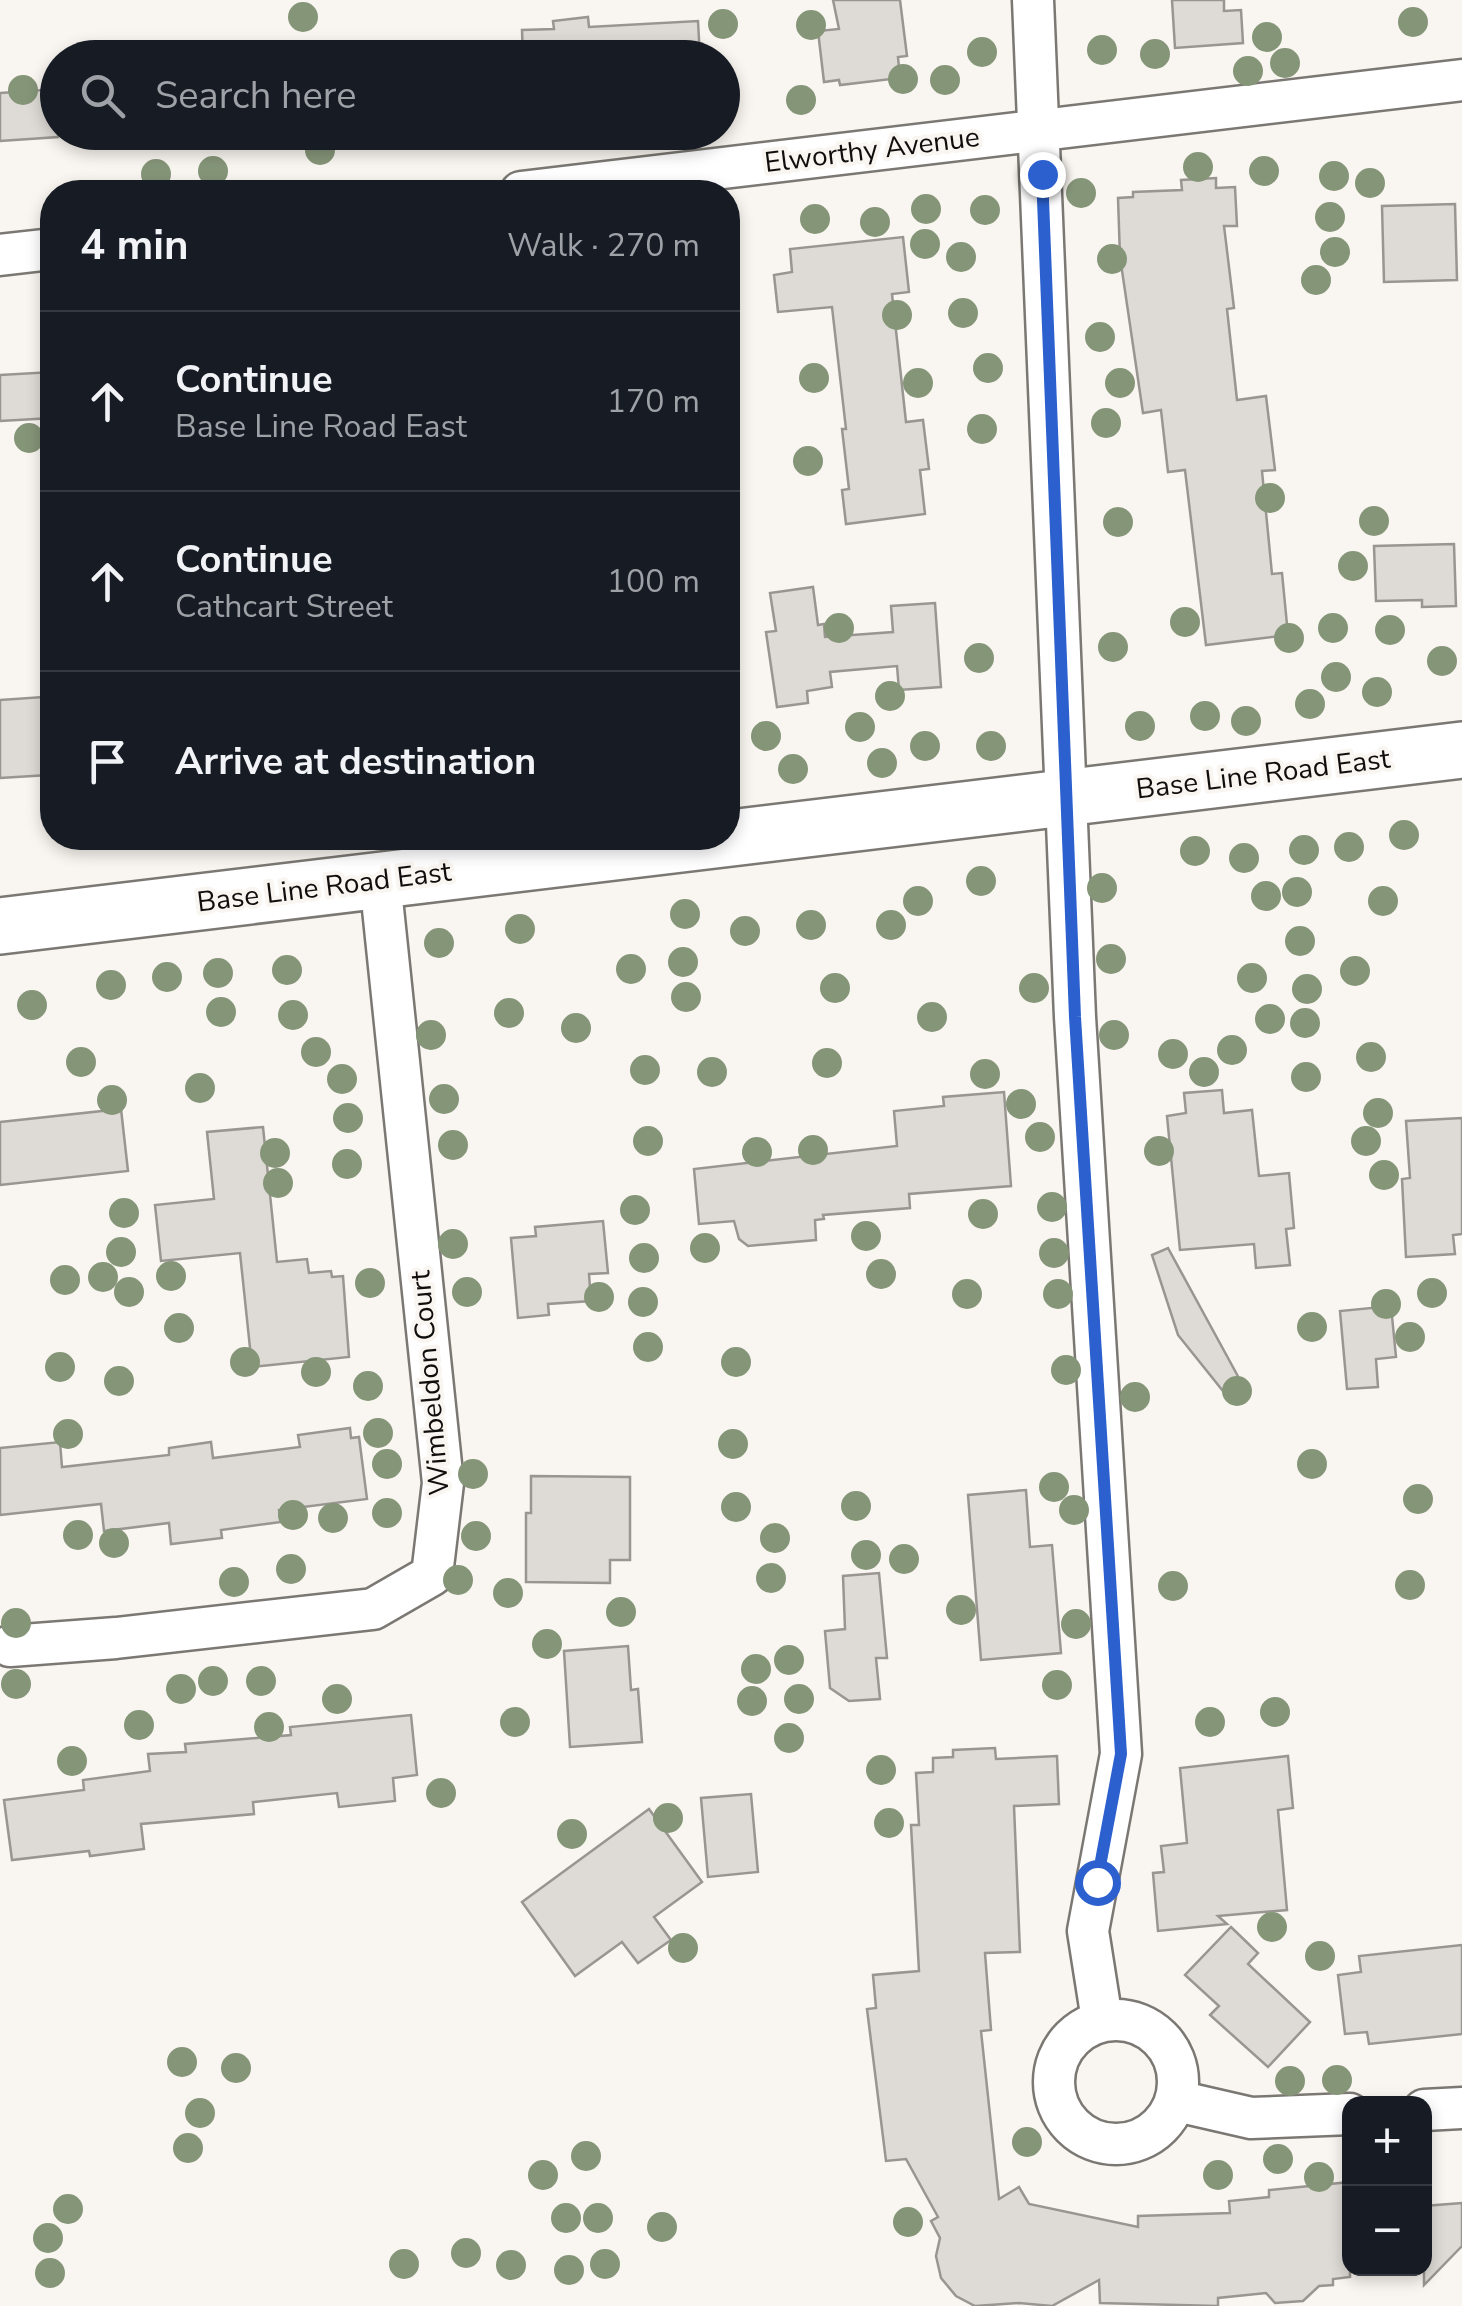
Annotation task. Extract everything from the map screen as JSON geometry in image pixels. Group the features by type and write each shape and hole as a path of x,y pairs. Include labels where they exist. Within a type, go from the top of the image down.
{"street":[{"path":"1033,0 1064,798 1121,1754 1088,1931 1102,2020"},
{"name":"Elworthy Avenue","path":"621,180 1462,80"},
{"path":"0,255 40,250"},
{"name":"Base Line Road East","path":"740,837 1462,750"},
{"name":"Base Line Road East","path":"0,926 630,850"},
{"name":"Wimbeldon Court","path":"10,1646 373,1609 432,1575 443,1483 380,880"},
{"path":"1102,2020 1135,2021 1164,2039 1178,2068 1177,2101 1159,2128 1130,2143 1097,2142 1070,2124 1054,2096 1056,2063 1073,2035 1102,2020"},
{"path":"1177,2101 1252,2118 1342,2114"},
{"path":"1432,2110 1462,2108"}],"building":[{"path":"833,0 900,0 907,56 898,57 900,78 840,85 839,80 824,82 818,31 839,29"},
{"path":"1172,0 1224,0 1224,11 1241,10 1243,43 1175,48"},
{"path":"588,17 589,27 698,21 699,40 522,40 522,30 554,29 553,21"},
{"path":"40,90 40,138 0,141 0,93"},
{"path":"1216,178 1216,188 1235,187 1237,226 1224,226 1234,308 1227,309 1237,400 1266,396 1275,470 1262,471 1272,574 1282,573 1288,635 1206,645 1185,470 1168,472 1161,410 1143,413 1120,257 1118,198 1133,197 1133,192 1182,190 1181,180"},
{"path":"1455,204 1457,280 1384,282 1382,206"},
{"path":"903,237 909,292 892,294 906,422 923,420 929,469 920,470 925,514 846,524 842,490 849,489 842,429 846,429 832,307 778,312 774,275 792,272 790,249"},
{"path":"40,373 40,419 0,421 0,375"},
{"path":"1454,544 1456,606 1422,607 1422,600 1376,601 1374,546"},
{"path":"813,587 818,625 824,624 825,637 893,632 891,606 935,603 941,687 899,690 897,666 830,672 832,687 807,691 808,703 777,707 766,632 776,631 770,593"},
{"path":"40,697 40,776 0,778 0,700"},
{"path":"1222,1090 1224,1113 1252,1110 1259,1176 1289,1173 1294,1228 1286,1229 1290,1265 1256,1268 1254,1244 1180,1250 1167,1116 1186,1113 1184,1093"},
{"path":"1004,1092 1011,1186 909,1194 910,1208 823,1215 824,1219 815,1220 816,1240 748,1246 739,1239 734,1221 699,1224 694,1169 897,1146 894,1111 944,1106 943,1097"},
{"path":"121,1109 128,1171 0,1185 0,1122"},
{"path":"1462,1118 1462,1234 1453,1235 1455,1254 1406,1257 1402,1179 1410,1178 1406,1121"},
{"path":"263,1127 277,1262 307,1259 309,1273 331,1271 332,1277 343,1276 349,1357 252,1367 240,1253 161,1261 155,1205 214,1199 207,1132"},
{"path":"603,1221 608,1273 589,1274 591,1301 548,1304 549,1315 518,1318 511,1238 536,1236 535,1227"},
{"path":"1168,1248 1246,1391 1231,1401 1178,1335 1152,1255"},
{"path":"1391,1306 1396,1357 1376,1359 1378,1387 1347,1389 1340,1311"},
{"path":"350,1428 351,1438 359,1437 367,1499 279,1510 281,1522 221,1530 222,1538 171,1544 169,1523 104,1531 101,1504 0,1515 0,1448 60,1442 62,1467 169,1455 169,1448 211,1442 213,1458 300,1447 298,1435"},
{"path":"531,1476 630,1477 630,1560 610,1560 610,1583 526,1582 526,1513 531,1513"},
{"path":"1026,1490 1030,1547 1052,1545 1061,1653 981,1660 968,1495"},
{"path":"879,1573 887,1658 876,1658 880,1699 849,1701 830,1688 825,1631 845,1629 843,1576"},
{"path":"628,1646 631,1690 638,1689 642,1742 570,1747 564,1651"},
{"path":"411,1715 417,1775 393,1778 395,1801 339,1807 337,1793 253,1802 254,1814 141,1824 144,1849 12,1860 4,1800 84,1790 83,1780 150,1771 148,1754 186,1752 185,1744 291,1735 290,1727"},
{"path":"995,1748 996,1759 1057,1756 1059,1804 1014,1806 1020,1952 985,1953 991,2030 981,2031 999,2199 1019,2187 1029,2204 1138,2227 1138,2216 1230,2213 1229,2201 1269,2197 1269,2190 1342,2183 1342,2276 1350,2277 1319,2286 1303,2301 1275,2303 1266,2293 1218,2298 1218,2306 1100,2303 1099,2280 1052,2306 975,2306 956,2296 941,2278 936,2256 940,2238 931,2221 938,2217 906,2159 886,2161 867,2009 876,2008 873,1975 919,1971 911,1825 919,1825 916,1773 933,1772 933,1758 953,1757 953,1750"},
{"path":"1288,1756 1293,1808 1278,1810 1287,1910 1218,1916 1227,1924 1158,1931 1153,1873 1164,1872 1161,1846 1187,1843 1180,1768"},
{"path":"751,1794 758,1872 708,1877 701,1798"},
{"path":"649,1809 702,1882 654,1917 671,1940 638,1963 622,1942 575,1976 522,1902"},
{"path":"1231,1927 1258,1953 1248,1964 1310,2022 1268,2067 1210,2015 1219,2006 1185,1975"},
{"path":"1462,1945 1462,2034 1369,2044 1367,2032 1345,2034 1338,1975 1361,1972 1359,1956"},
{"path":"1462,2203 1462,2246 1424,2285 1424,2276 1432,2276 1432,2205"}],"route":[{"path":"1042,174 1064,798 1121,1754 1097,1882"}]}
